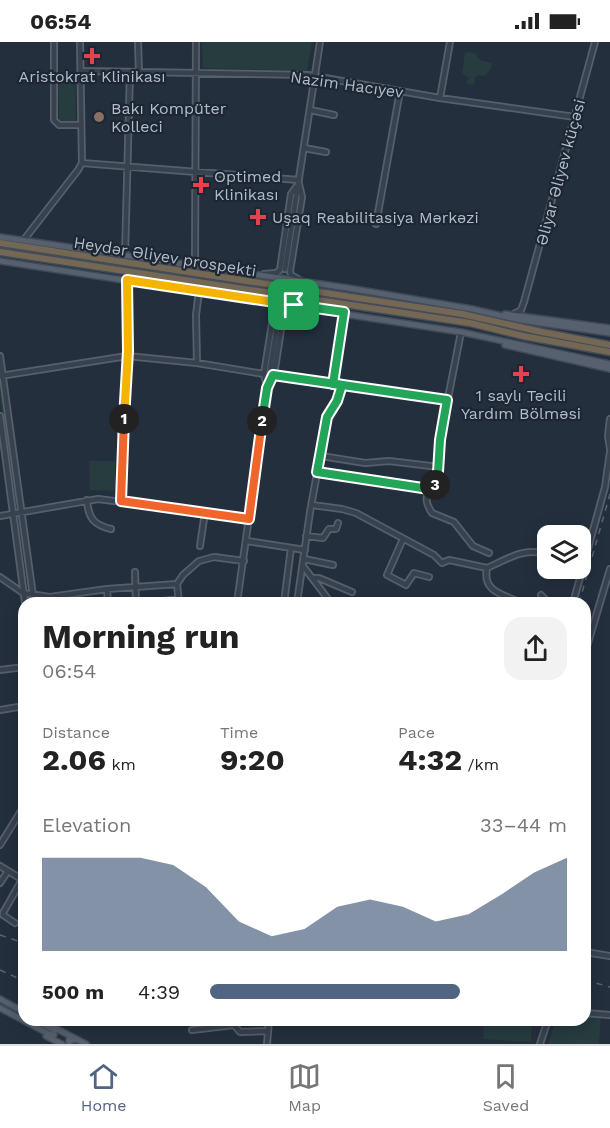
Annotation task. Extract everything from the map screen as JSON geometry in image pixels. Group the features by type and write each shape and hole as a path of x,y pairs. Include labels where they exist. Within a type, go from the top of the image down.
{"highway":[{"name":"Heydər Əliyev prospekti","path":"0,243 462,314 610,345"},
{"name":"Heydər Əliyev prospekti","path":"0,252 470,323 522,336 610,352"}],"main road":[{"path":"0,237 610,328"},
{"path":"0,261 344,312 461,332 610,364"},
{"path":"472,309 520,321 610,333"},
{"path":"475,335 519,349 610,369"},
{"path":"0,999 18,1008"},
{"path":"0,1009 18,1018"},
{"path":"0,1009 18,1019"},
{"path":"30,1026 62,1044"},
{"path":"35,1026 54,1035 54,1030 48,1026"},
{"path":"50,1026 86,1044"},
{"path":"69,1044 68,1041 71,1039 81,1044"}],"street":[{"path":"54,42 54,120 59,125 81,125"},
{"path":"23,241 82,163 80,42"},
{"path":"138,42 139,72"},
{"path":"195,265 196,42"},
{"path":"285,269 320,42"},
{"path":"440,98 450,42"},
{"name":"Əliyar Əliyev küçəsi","path":"511,315 519,312 524,302 595,42"},
{"name":"Nazim Hacıyev","path":"81,71 315,76 440,98 574,117"},
{"path":"125,254 130,72"},
{"path":"376,224 400,91"},
{"path":"310,110 334,115"},
{"path":"304,148 327,152"},
{"path":"82,163 298,183"},
{"path":"255,274 276,273 280,270 291,194 298,183"},
{"path":"298,183 302,197 290,271 293,277 306,282"},
{"path":"121,501 127,356 127,280"},
{"path":"197,363 196,317 199,291"},
{"path":"265,301 272,305 274,311 264,374 267,388"},
{"path":"524,302 526,314 534,318"},
{"path":"267,388 273,375 284,311 288,306 294,305"},
{"path":"238,597 279,312"},
{"path":"333,384 344,312"},
{"path":"461,332 440,440 437,482 426,495 432,513 454,522 473,546 489,553"},
{"path":"0,356 33,595"},
{"path":"2,376 127,356 197,363 264,374"},
{"path":"273,375 447,400"},
{"path":"298,597 327,417 337,401 342,385"},
{"path":"0,416 24,597"},
{"path":"591,536 604,487 610,450 608,435 610,419"},
{"path":"321,456 365,463 389,461 439,467"},
{"path":"317,472 429,489"},
{"path":"0,516 98,499 249,519"},
{"path":"87,500 89,518 98,525 111,529"},
{"path":"312,505 356,513 434,555 442,563 449,560 487,568 526,551 537,553"},
{"path":"200,546 205,512"},
{"path":"306,536 324,538 329,529 336,529 338,523"},
{"path":"403,539 387,575 406,585 414,573 429,577"},
{"path":"247,541 305,550"},
{"path":"285,597 291,548"},
{"path":"179,597 177,584 183,575 199,561 214,557 244,561"},
{"path":"304,559 333,565"},
{"path":"303,566 326,597"},
{"path":"487,568 485,581 490,588 509,597"},
{"path":"591,633 610,569"},
{"path":"135,572 135,597"},
{"path":"0,577 23,593 50,597 107,589 177,584"},
{"path":"313,578 319,578 352,591"},
{"path":"574,597 579,579"},
{"path":"107,589 108,597"},
{"path":"0,670 18,668"},
{"path":"0,710 18,707"},
{"path":"0,845 18,816"},
{"path":"0,866 18,876"},
{"path":"0,883 8,871"},
{"path":"15,923 3,913 18,888"},
{"path":"591,953 610,956"},
{"path":"591,1013 610,1015"},
{"path":"192,1030 226,1026"},
{"path":"235,1026 240,1032 268,1031"},
{"path":"267,1044 268,1026"},
{"path":"540,1044 546,1026"}],"green space":[{"path":"202,42 312,42 307,71 203,68"},
{"path":"465,52 475,53 480,60 492,63 485,76 475,77 474,85 466,83 469,78 462,73"},
{"path":"58,75 75,76 76,122 59,123"},
{"path":"0,379 2,379 19,505 14,506 0,399"},
{"path":"89,461 115,461 116,488 112,491 90,490"},
{"path":"591,1017 601,1017 599,1044 548,1044 554,1026 591,1026"},
{"path":"484,1026 532,1026 531,1042 483,1039"}],"tunnel":[{"path":"279,312 285,269"}],"railway":[{"path":"581,597 610,494"},
{"path":"0,935 18,941"},
{"path":"0,970 18,978"},
{"path":"591,982 610,987"}],"place":[{"name":"Aristokrat Klinikası","path":"92,56"},
{"name":"Bakı Kompüter Kolleci","path":"99,117"},
{"name":"Optimed Klinikası","path":"201,185"},
{"name":"Uşaq Reabilitasiya Mərkəzi","path":"258,217"},
{"name":"1 saylı Təcili Yardım Bölməsi","path":"521,374"}],"route":[{"path":"294,305 127,280 128,351 121,501 249,519 267,388 273,375 280,376 342,385 417,396 447,400 435,485 429,489 317,472 327,417 336,404 342,385 333,384 344,312 294,305"}]}
